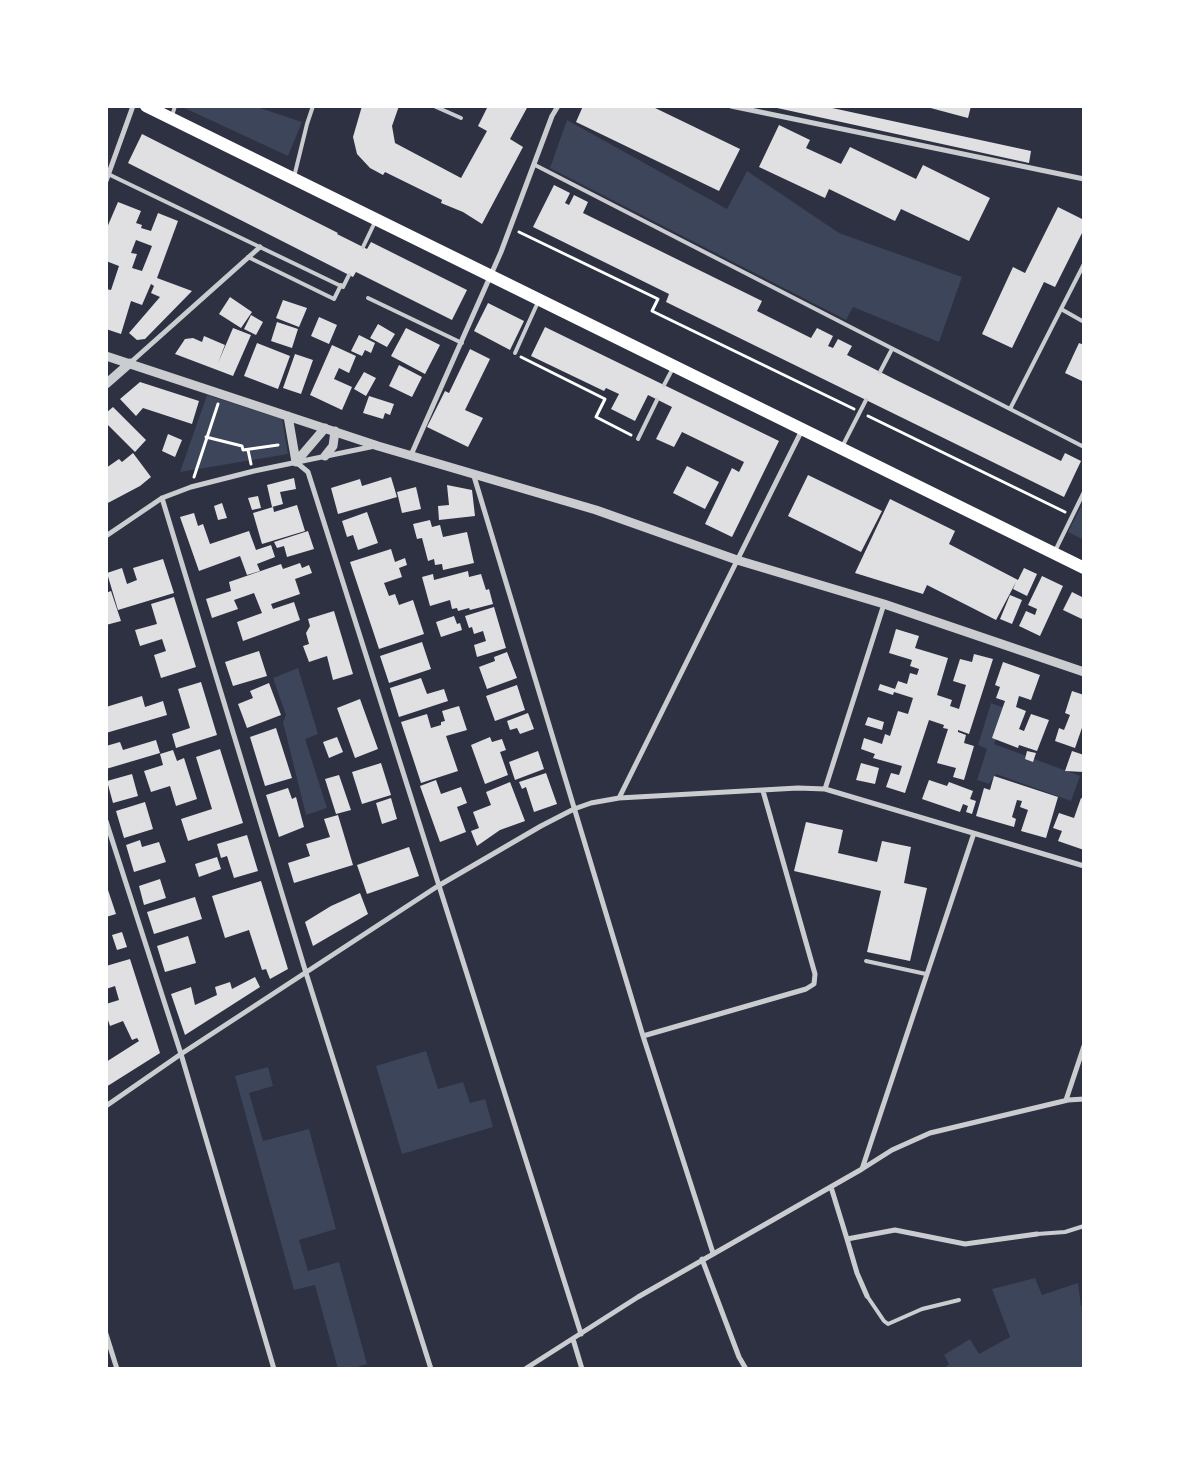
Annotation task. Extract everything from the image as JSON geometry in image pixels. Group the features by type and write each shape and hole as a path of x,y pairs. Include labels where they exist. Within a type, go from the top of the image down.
{"main road":[{"path":"146,106 173,112 294,179 1084,568"}],"street":[{"path":"106,181 133,106"},
{"path":"411,455 491,276 511,228 552,116 558,106"},
{"path":"731,106 1084,179"},
{"path":"106,384 260,247"},
{"path":"106,356 378,446 596,510 737,560 884,604 1084,672"},
{"path":"288,416 296,462 308,472 581,1334"},
{"path":"296,462 325,428"},
{"path":"619,798 802,429"},
{"path":"325,456 333,446 335,431"},
{"path":"106,536 162,498 191,487 296,462 378,446"},
{"path":"473,473 643,1036 712,1253"},
{"path":"162,498 306,973 431,1369"},
{"path":"825,789 884,604"},
{"path":"106,1106 181,1054 438,886 540,826 574,809 591,803 619,798 798,788 825,789 1084,866"},
{"path":"643,1036 806,989 814,984 815,974 763,791"},
{"path":"106,821 181,1054 274,1369"},
{"path":"862,1169 974,832"},
{"path":"1066,1100 1084,1046"},
{"path":"525,1369 712,1253 862,1169 892,1150 930,1133 1066,1100 1084,1099"},
{"path":"832,1186 857,1273 867,1296"},
{"path":"847,1239 895,1230 965,1244 1037,1234"},
{"path":"702,1259 739,1357 746,1369"},
{"path":"106,1334 117,1369"},
{"path":"573,1339 582,1369"}],"lane":[{"path":"294,179 306,124 313,106"},
{"path":"434,106 461,118"},
{"path":"535,165 1084,447"},
{"path":"107,174 341,285"},
{"path":"363,247 376,220"},
{"path":"248,257 334,299 349,275"},
{"path":"1010,409 1084,264"},
{"path":"368,298 462,343"},
{"path":"515,353 539,300"},
{"path":"1060,309 1084,322"},
{"path":"880,372 892,349"},
{"path":"664,385 674,366"},
{"path":"638,439 657,400"},
{"path":"841,448 866,400"},
{"path":"1054,553 1084,492"},
{"path":"866,961 926,974"},
{"path":"1037,1234 1065,1232 1084,1226"},
{"path":"867,1296 888,1324 922,1309 959,1300"}],"path":[{"path":"511,228 658,299 652,311 1072,516"},
{"path":"515,353 605,399 596,417 638,439"},
{"path":"191,487 206,437 222,394"},
{"path":"206,437 242,446 243,450 278,445"}],"shaded area":[{"path":"180,106 254,106 302,122 288,156"},
{"path":"567,120 727,209 747,171 839,233 962,277 939,342 853,307 846,320 550,168"},
{"path":"207,395 282,419 288,454 180,472"},
{"path":"1084,501 1084,540 1068,532"},
{"path":"298,668 318,734 305,739 327,808 306,815 283,722 286,715 273,678"},
{"path":"991,703 1007,709 994,744 1080,776 1071,801 996,774 989,784 977,780 987,749 978,745"},
{"path":"426,1051 438,1089 463,1082 470,1103 485,1099 493,1127 402,1154 376,1066"},
{"path":"268,1067 273,1086 249,1093 263,1141 309,1129 336,1229 299,1240 308,1271 339,1262 367,1364 350,1369 338,1369 315,1285 294,1290 235,1076"},
{"path":"1035,1278 1042,1295 1078,1283 1081,1306 1084,1306 1084,1369 943,1369 949,1364 944,1355 970,1339 979,1354 1010,1337 992,1289"}],"building":[{"path":"362,106 399,106 392,126 395,143 461,178 487,131 478,126 488,106 528,106 510,139 523,147 482,224 463,212 441,203 442,200 385,172 383,175 370,168 357,154 353,137"},
{"path":"583,106 651,106 740,149 719,191 576,122"},
{"path":"768,106 823,106 1031,151 1029,163"},
{"path":"923,106 971,106 968,118"},
{"path":"779,125 810,140 806,148 841,164 850,147 916,179 923,165 990,198 969,241 901,209 895,221 829,189 825,198 759,167"},
{"path":"142,134 367,249 371,242 467,290 452,320 356,272 353,277 128,163"},
{"path":"554,185 570,193 565,203 569,205 574,195 588,202 583,213 762,301 757,311 811,338 817,328 833,336 828,346 833,348 838,339 852,346 847,355 894,379 1061,461 1065,453 1081,461 1064,497 666,302 669,294 533,227"},
{"path":"118,202 141,211 136,223 142,225 141,228 151,231 158,213 178,221 157,278 192,291 145,339 137,340 129,333 160,297 151,293 154,286 151,284 142,305 131,301 121,334 106,329 106,289 111,290 119,266 106,261 106,230","holes":["136,240 152,246 142,271 132,268 137,254 131,253"]},
{"path":"1058,207 1084,220 1084,229 1055,287 1044,282 1012,348 982,334 1013,267 1025,273"},
{"path":"230,297 252,312 241,328 219,314"},
{"path":"283,300 307,308 299,327 276,318"},
{"path":"488,303 524,321 510,350 474,331"},
{"path":"251,315 263,322 256,335 244,329"},
{"path":"319,317 337,325 329,344 311,336"},
{"path":"277,322 298,329 292,348 271,341"},
{"path":"378,324 395,334 387,347 370,338"},
{"path":"545,327 779,441 732,537 705,524 732,468 739,472 744,462 682,432 674,447 656,439 672,407 648,395 635,421 611,409 619,394 606,388 604,391 531,356"},
{"path":"233,328 251,335 233,376 175,354 185,339 193,338 202,342 204,336 225,345 218,363"},
{"path":"406,328 440,345 425,374 391,356"},
{"path":"359,335 375,343 371,353 365,350 362,356 351,351"},
{"path":"257,343 290,356 278,389 244,376"},
{"path":"1079,343 1084,345 1084,382 1065,373"},
{"path":"332,345 356,356 349,373 339,368 334,379 352,387 342,410 310,395"},
{"path":"470,349 490,359 465,410 483,418 468,447 427,427 445,391 449,393"},
{"path":"295,354 313,360 301,394 283,388"},
{"path":"399,365 422,377 412,397 389,386"},
{"path":"364,372 376,378 366,396 354,389"},
{"path":"140,382 199,401 192,424 143,408 136,416 120,399"},
{"path":"369,396 394,404 390,415 385,413 383,419 363,413"},
{"path":"113,407 146,440 135,452 106,423 106,413"},
{"path":"168,434 182,440 175,457 162,451"},
{"path":"133,453 151,477 140,486 106,504 106,468 119,459 122,462"},
{"path":"687,466 719,482 705,509 673,493"},
{"path":"808,475 882,511 861,552 788,516"},
{"path":"391,477 397,497 338,514 331,488 360,479 362,486"},
{"path":"294,478 296,489 280,492 283,504 272,507 267,485"},
{"path":"447,485 472,490 475,516 439,520 438,506 449,505"},
{"path":"416,487 421,509 402,513 397,492"},
{"path":"258,496 261,508 252,510 248,498"},
{"path":"890,499 955,531 949,544 1018,580 1024,568 1037,574 1027,596 1013,589 1016,582 996,620 927,585 923,594 855,573"},
{"path":"222,503 227,518 218,520 214,506"},
{"path":"297,505 305,531 262,544 253,513 273,507 274,512"},
{"path":"367,512 378,543 358,550 353,535 347,537 342,521"},
{"path":"194,513 198,526 203,524 210,544 249,531 256,550 271,545 275,557 257,564 260,571 247,575 240,556 199,571 180,517"},
{"path":"430,520 432,527 440,525 443,537 467,532 474,563 443,570 442,564 435,565 434,559 428,561 422,538 417,539 413,524"},
{"path":"308,531 314,549 287,557 284,546 277,548 274,542"},
{"path":"391,549 395,562 405,558 407,565 399,568 402,577 384,583 389,596 395,594 399,605 413,600 424,634 379,649 350,562"},
{"path":"163,559 174,593 118,610 107,573 122,568 127,584 137,580 133,568"},
{"path":"300,563 302,568 309,565 312,573 295,579 300,594 271,604 273,609 294,602 300,620 243,641 237,622 262,613 254,593 234,600 238,609 212,618 206,599 231,591 229,582 281,564 283,569"},
{"path":"468,571 469,577 481,574 486,590 489,589 493,604 458,611 457,608 452,609 450,600 430,606 422,577 433,574 434,580"},
{"path":"1042,576 1063,586 1040,636 1019,626 1026,611 1035,615 1037,609 1028,605"},
{"path":"111,591 121,621 106,625 106,593"},
{"path":"1072,592 1084,598 1084,620 1063,610"},
{"path":"1010,595 1022,600 1012,624 1000,619"},
{"path":"174,597 196,667 161,678 154,655 166,651 162,639 140,646 135,630 157,624 151,604"},
{"path":"494,607 506,648 477,657 474,645 486,641 483,631 474,634 472,627 469,628 465,616"},
{"path":"334,611 353,674 333,680 327,656 309,662 303,646 309,644 306,633 310,626 308,619"},
{"path":"454,616 457,624 460,623 462,630 441,637 436,622"},
{"path":"896,629 919,636 915,648 948,658 937,695 952,700 950,706 959,709 966,685 953,681 960,659 972,662 974,654 993,659 969,734 958,730 958,732 966,735 964,743 974,746 964,780 953,777 956,768 937,763 948,729 943,728 944,725 929,720 905,793 886,787 891,773 899,775 902,766 873,758 875,754 861,749 864,738 882,744 885,734 890,736 898,711 908,714 913,698 894,692 893,695 878,690 880,684 895,689 898,681 907,684 910,673 917,675 919,669 910,666 912,660 889,653"},
{"path":"422,642 431,669 389,683 380,656"},
{"path":"259,651 267,676 233,686 225,662"},
{"path":"507,652 517,678 487,689 479,667 495,661 494,657"},
{"path":"1003,662 1040,675 1031,700 1019,696 1016,707 1026,711 1019,729 1024,731 1031,714 1049,720 1037,751 1019,745 1018,748 992,738 1005,701 996,698 1000,687 995,685"},
{"path":"421,678 427,694 444,689 448,701 399,717 390,688"},
{"path":"201,682 217,735 176,748 172,734 190,728 178,689"},
{"path":"269,683 281,715 247,728 238,704 253,698 250,691"},
{"path":"517,685 525,710 495,721 486,696"},
{"path":"1072,691 1084,695 1084,722 1075,748 1055,741 1059,728 1064,730 1070,715 1065,713"},
{"path":"142,696 145,707 163,701 167,715 106,733 106,707"},
{"path":"360,699 378,749 355,758 337,708"},
{"path":"459,706 467,730 446,736 458,771 421,783 401,722 427,714 431,728 441,725 441,722 445,721 442,711"},
{"path":"528,713 534,729 520,734 517,728 510,730 507,721"},
{"path":"868,717 884,722 882,730 865,725"},
{"path":"276,728 292,778 265,786 250,737"},
{"path":"337,737 343,752 329,758 323,742"},
{"path":"490,737 492,742 502,739 506,750 500,752 508,775 485,784 471,745"},
{"path":"156,740 160,753 106,769 106,746 120,742 123,750"},
{"path":"220,749 243,823 188,841 181,819 212,809 196,757"},
{"path":"173,750 177,761 184,758 197,799 176,806 170,786 151,792 144,771 163,765 160,754"},
{"path":"538,751 544,769 515,780 509,762"},
{"path":"1027,751 1036,753 1033,762 1025,759"},
{"path":"1072,751 1084,755 1084,772 1065,771"},
{"path":"381,763 391,795 362,804 352,772"},
{"path":"861,763 879,768 875,784 856,780"},
{"path":"546,773 557,804 534,812 526,787 522,789 519,782"},
{"path":"132,774 138,796 113,803 107,781"},
{"path":"339,775 351,810 336,814 325,779"},
{"path":"994,776 1058,797 1046,838 1021,831 1028,810 1020,807 1022,801 1017,800 1012,817 1016,819 1014,827 976,816 984,788 990,790"},
{"path":"436,780 441,794 461,787 467,803 457,807 466,832 440,842 420,786"},
{"path":"929,780 947,786 949,782 973,791 970,799 976,801 972,814 966,812 968,806 963,804 960,812 922,799"},
{"path":"510,782 525,821 500,830 477,846 471,831 479,828 473,812 491,805 486,792"},
{"path":"288,788 292,799 296,797 304,827 279,837 266,795"},
{"path":"391,798 397,819 382,824 376,803"},
{"path":"1081,798 1084,799 1084,850 1058,841 1062,831 1053,828 1059,813 1074,818"},
{"path":"145,802 153,829 124,838 116,811"},
{"path":"338,815 353,865 294,883 288,863 310,856 306,844 330,837 324,819"},
{"path":"806,822 843,830 838,853 877,862 882,841 911,847 904,883 927,888 910,961 867,952 881,891 794,871"},
{"path":"247,835 258,871 234,878 227,856 221,858 217,844"},
{"path":"140,840 142,847 159,842 166,862 134,872 126,845"},
{"path":"409,847 419,876 367,894 357,865"},
{"path":"217,857 221,869 199,877 195,864"},
{"path":"160,879 166,898 144,905 139,886"},
{"path":"261,881 288,969 270,979 266,969 262,970 249,930 225,938 212,896"},
{"path":"106,884 116,914 106,917"},
{"path":"360,893 368,914 313,946 305,922 331,906"},
{"path":"195,897 202,919 154,934 147,912"},
{"path":"122,932 127,947 117,950 112,935"},
{"path":"188,936 196,963 165,972 157,946"},
{"path":"130,959 160,1053 106,1087 106,1062 139,1041 137,1038 132,1040 123,1021 110,1026 106,1014 106,1004 119,1000 115,986 106,989 106,966"},
{"path":"255,977 260,987 185,1035 171,994 191,987 195,1005 217,995 215,987 230,982 232,989"}]}
